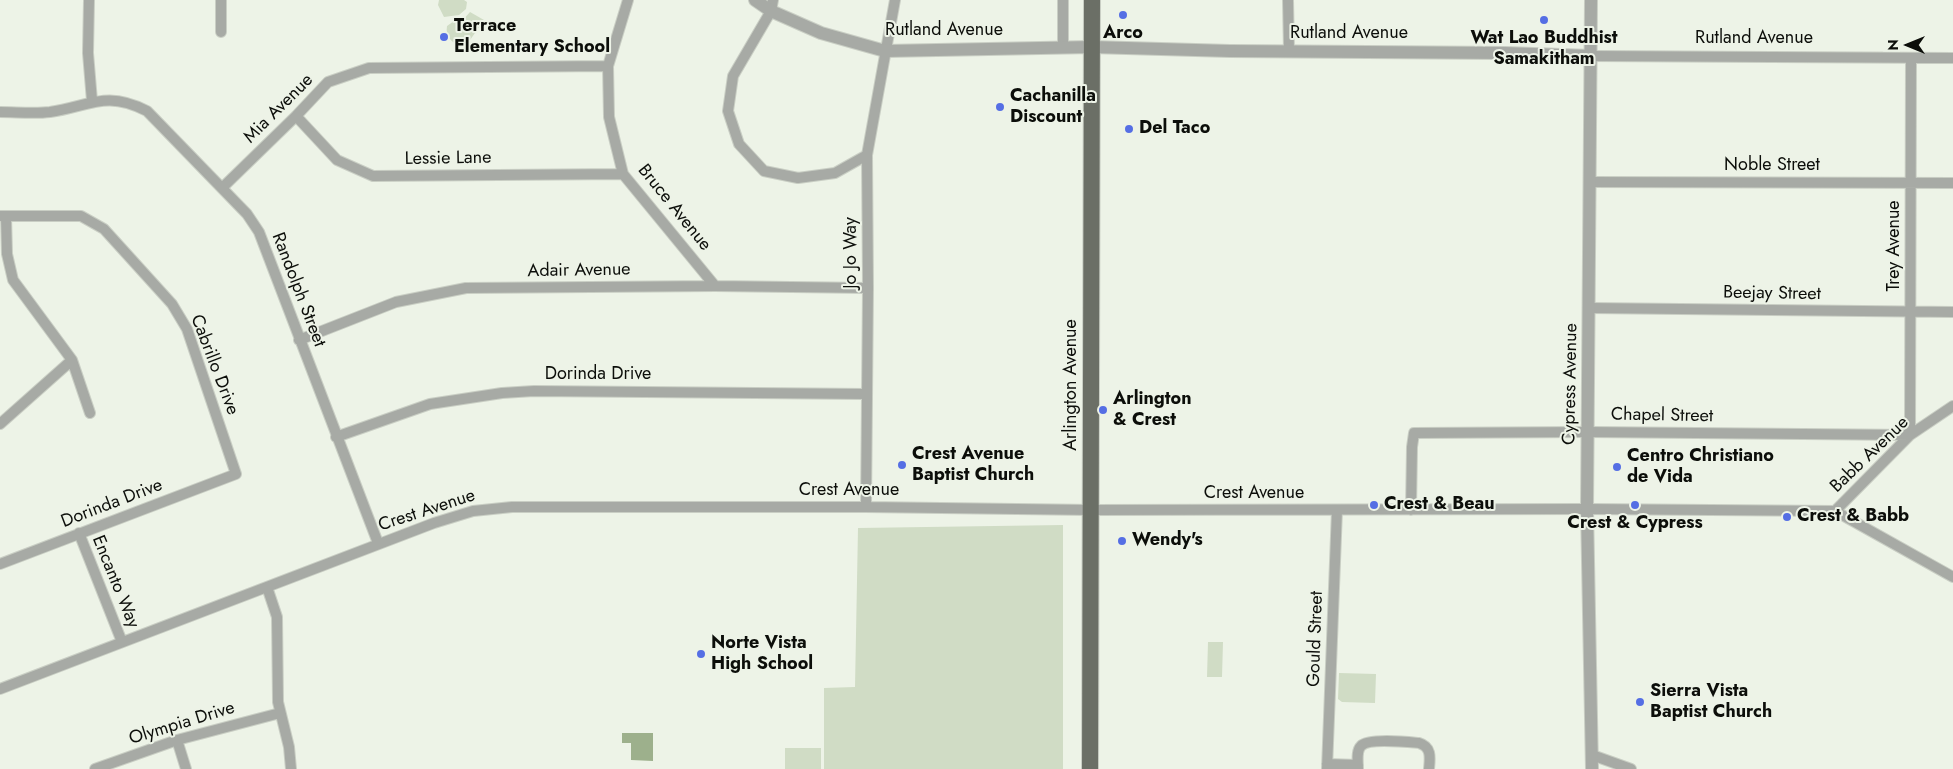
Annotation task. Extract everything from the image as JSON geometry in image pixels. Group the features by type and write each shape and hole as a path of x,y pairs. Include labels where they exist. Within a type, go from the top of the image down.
{"main road":[{"name":"Arlington Avenue","path":"1090,769 1092,0"}],"street":[{"path":"89,0 88,53 92,102"},
{"path":"220,32 221,0"},
{"name":"Bruce Avenue","path":"628,0 608,66 609,117 623,174 715,286"},
{"name":"Rutland Avenue","path":"754,0 772,6 821,33 885,51 1092,47 1289,51 1497,52 1591,56 1953,58"},
{"name":"Jo Jo Way","path":"866,507 867,155 896,0"},
{"path":"1063,0 1063,47"},
{"path":"1288,0 1289,51"},
{"name":"Cypress Avenue","path":"1591,0 1587,509 1592,769"},
{"path":"772,6 733,76 728,111 740,144 764,171 798,178 835,173 867,155"},
{"name":"Trey Avenue","path":"1910,435 1911,58"},
{"name":"Mia Avenue","path":"223,187 328,82 369,68 608,66"},
{"name":"Randolph Street","path":"0,112 47,112 92,102 117,101 134,105 147,111 248,214 259,232 378,544"},
{"name":"Lessie Lane","path":"296,116 337,160 372,176 623,174"},
{"name":"Noble Street","path":"1591,182 1953,183"},
{"path":"3,216 7,254 14,280 72,360 90,413"},
{"name":"Cabrillo Drive","path":"3,216 81,216 104,229 172,304 187,329 236,474"},
{"name":"Adair Avenue","path":"299,340 396,302 466,288 715,286 868,288"},
{"name":"Beejay Street","path":"1590,308 1953,312"},
{"path":"0,424 72,360"},
{"name":"Dorinda Drive","path":"336,437 430,404 502,392 866,394"},
{"name":"Babb Avenue","path":"1835,511 1910,435 1953,406"},
{"name":"Chapel Street","path":"1411,510 1414,432 1910,435"},
{"name":"Dorinda Drive","path":"0,564 236,474"},
{"name":"Crest Avenue","path":"0,689 378,544 462,514 512,507 1835,511 1953,577"},
{"name":"Gould Street","path":"1327,767 1337,510"},
{"name":"Encanto Way","path":"78,533 122,642"},
{"path":"267,587 277,617 280,713 289,747 291,769"},
{"name":"Olympia Drive","path":"96,769 177,740 280,713"},
{"path":"177,740 186,769"},
{"path":"1327,767 1358,767 1359,751 1362,745 1372,741 1424,744 1429,752 1429,769"},
{"path":"1592,755 1631,769"}],"shaded area":[{"path":"439,0 464,0 467,2 466,9 459,15 444,17 438,5"},
{"path":"470,12 484,20 468,43 461,46 450,39 447,33 447,26 454,21 462,21"},
{"path":"1063,525 1063,769 824,769 824,688 855,687 858,528"},
{"path":"1208,642 1223,642 1222,677 1207,677"},
{"path":"1339,673 1376,674 1375,703 1342,702 1338,699"},
{"path":"622,733 653,733 653,761 631,760 631,743 622,743"},
{"path":"785,748 821,748 821,769 785,769"}],"place":[{"name":"Arco","path":"1123,15"},
{"name":"Wat Lao Buddhist Samakitham","path":"1544,20"},
{"name":"Terrace Elementary School","path":"444,37"},
{"name":"Cachanilla Discount","path":"1000,107"},
{"name":"Del Taco","path":"1129,129"},
{"name":"Arlington & Crest","path":"1103,410"},
{"name":"Crest Avenue Baptist Church","path":"902,465"},
{"name":"Centro Christiano de Vida","path":"1617,467"},
{"name":"Crest & Beau","path":"1374,505"},
{"name":"Crest & Cypress","path":"1635,505"},
{"name":"Crest & Babb","path":"1787,517"},
{"name":"Wendy's","path":"1122,541"},
{"name":"Norte Vista High School","path":"701,654"},
{"name":"Sierra Vista Baptist Church","path":"1640,702"}]}
